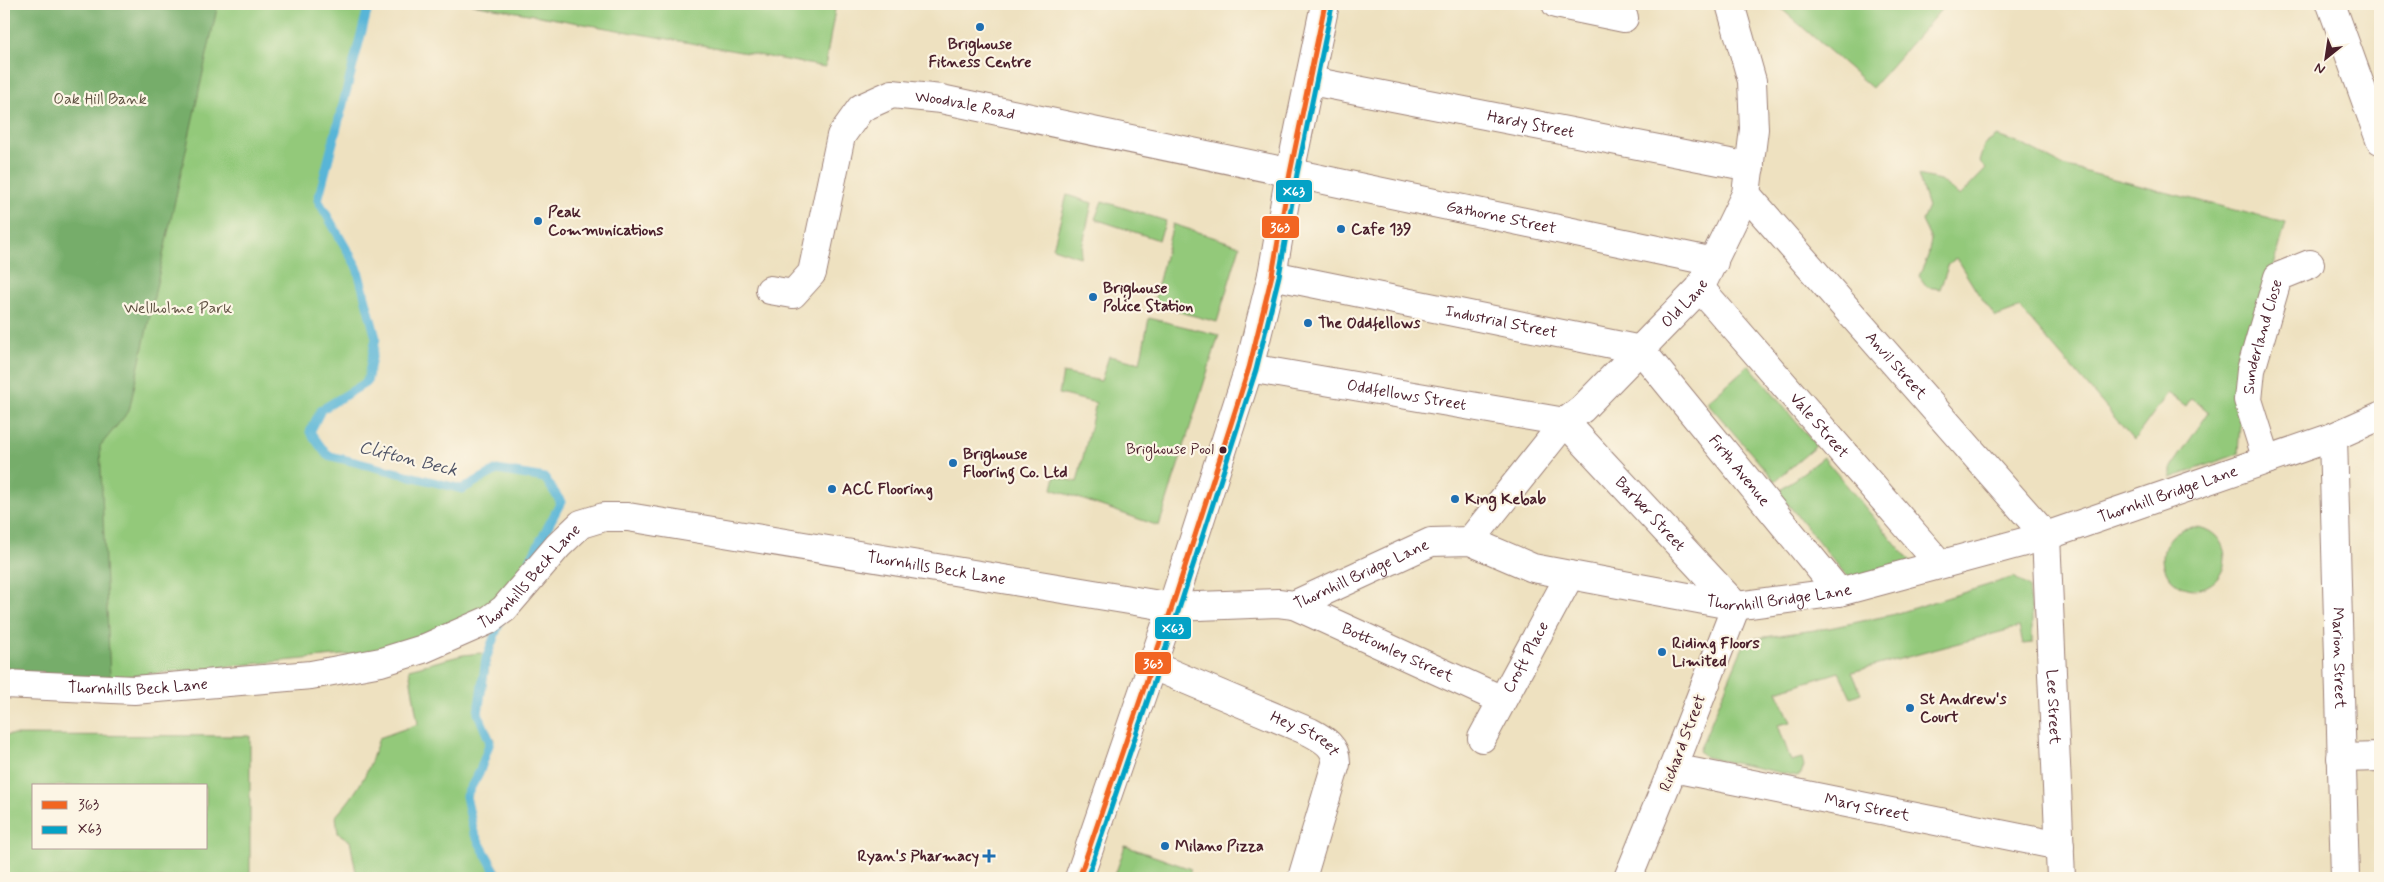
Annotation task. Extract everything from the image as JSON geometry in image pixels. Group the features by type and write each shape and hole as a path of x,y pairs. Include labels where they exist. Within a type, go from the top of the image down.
{"street":[{"path":"1079,878 1172,607 1248,368 1272,275 1290,174 1311,81 1325,4"},
{"path":"1556,4 1624,18"},
{"name":"Old Lane","path":"1470,541 1565,422 1582,409 1700,288 1714,262 1746,194 1754,129 1752,81 1730,4"},
{"path":"2331,4 2365,93 2380,140"},
{"name":"Hardy Street","path":"1311,81 1750,167"},
{"name":"Woodvale Road","path":"770,290 793,294 812,274 841,136 861,108 892,94 941,99 1290,174"},
{"name":"Gathorne Street","path":"1290,174 1714,262"},
{"name":"Anvil Street","path":"1746,194 2046,536"},
{"name":"Sunderland Close","path":"2267,460 2248,400 2250,370 2278,277 2310,264"},
{"name":"Industrial Street","path":"1272,275 1641,350"},
{"name":"Vale Street","path":"1700,288 1939,563"},
{"name":"Firth Avenue","path":"1641,350 1839,592"},
{"name":"Oddfellows Street","path":"1248,368 1565,422"},
{"name":"Thornhill Bridge Lane","path":"1172,607 1294,604 1431,542 1470,541 1533,568 1736,606 1839,592 1884,581 1939,563 2046,536 2333,437 2380,416"},
{"name":"Barber Street","path":"1565,422 1736,606"},
{"name":"Marion Street","path":"2333,437 2344,878"},
{"name":"Thornhills Beck Lane","path":"4,684 134,690 311,675 381,662 423,648 490,620 504,609 558,546 581,524 604,517 628,517 1172,607"},
{"name":"Lee Street","path":"2046,536 2061,878"},
{"name":"Croft Place","path":"1482,738 1570,575"},
{"name":"Bottomley Street","path":"1294,604 1502,700"},
{"name":"Richard Street","path":"1628,878 1736,606"},
{"name":"Hey Street","path":"1151,665 1310,732 1324,740 1334,750 1336,764 1302,878"},
{"path":"2341,758 2380,757"},
{"name":"Mary Street","path":"1673,768 2060,846"}],"green space":[{"name":"Wellholme Park","path":"4,4 370,4 318,200 357,267 376,338 367,382 321,410 310,432 327,455 462,489 497,470 545,478 561,502 514,591 477,618 375,652 110,678"},
{"name":"Oak Hill Bank","path":"4,4 218,4 129,411 100,446 110,678 4,672"},
{"path":"472,4 836,4 825,67"},
{"path":"1776,4 1946,4 1872,88"},
{"path":"1997,136 2023,145 2063,166 2286,223 2237,397 2240,422 2238,454 2171,478 2171,467 2209,412 2191,398 2186,406 2168,393 2134,440 2020,308 1996,317 1977,292 1956,258 1949,264 1940,289 1927,287 1919,276 1928,256 1931,240 1922,221 1928,207 1918,175 1940,180 1960,196 1986,169 1979,162 1984,145"},
{"path":"1067,195 1092,203 1080,257 1053,248"},
{"path":"1102,201 1166,221 1159,240 1095,219"},
{"path":"1173,224 1240,246 1217,322 1153,305"},
{"path":"1149,318 1219,335 1159,526 1052,489 1055,476 1077,482 1096,403 1059,394 1063,373 1101,381 1109,356 1140,363"},
{"path":"1749,365 1816,446 1775,481 1707,402"},
{"path":"1823,457 1911,562 1849,579 1778,492"},
{"path":"2194,527 2206,529 2216,536 2223,546 2225,558 2223,570 2216,580 2206,587 2194,589 2182,587 2172,580 2165,570 2163,558 2165,546 2172,536 2182,529"},
{"path":"2014,577 2029,587 2032,614 2032,643 2023,644 2019,627 1852,672 1861,693 1851,697 1839,672 1777,691 1791,722 1778,725 1791,761 1802,758 1804,766 1801,774 1797,776 1705,757 1699,751 1741,651 1746,642 1751,639 1829,628 1891,615"},
{"path":"481,653 490,660 481,713 494,740 470,797 477,832 504,878 353,878 356,872 350,841 338,833 336,816 362,780 379,738 418,724 409,669 463,655"},
{"path":"4,735 250,736 250,878 4,878"},
{"path":"1125,846 1191,869 1188,878 1114,878"}],"waterway":[{"name":"Clifton Beck","path":"369,4 318,200 357,267 376,338 367,382 321,410 310,432 327,455 462,489 497,470 545,478 561,502 529,562"},
{"name":"Clifton Beck","path":"499,878 474,833 466,796 480,771 490,742 478,713 486,659 500,621"}],"transit line":[{"name":"363","path":"1079,878 1172,607 1249,368 1272,275 1290,173 1325,4"},
{"name":"X63","path":"1087,878 1179,609 1256,370 1279,276 1297,174 1332,6"}],"place":[{"name":"Brighouse Fitness Centre","path":"980,27"},
{"name":"Peak Communications","path":"538,221"},
{"name":"Cafe 139","path":"1341,229"},
{"name":"Brighouse Police Station","path":"1093,297"},
{"name":"The Oddfellows","path":"1308,323"},
{"name":"Brighouse Pool","path":"1223,450"},
{"name":"Brighouse Flooring Co. Ltd","path":"953,463"},
{"name":"ACC Flooring","path":"832,489"},
{"name":"King Kebab","path":"1455,499"},
{"name":"Riding Floors Limited","path":"1662,652"},
{"name":"St Andrew's Court","path":"1910,708"},
{"name":"Milano Pizza","path":"1165,846"},
{"name":"Ryan's Pharmacy","path":"989,856"}]}
